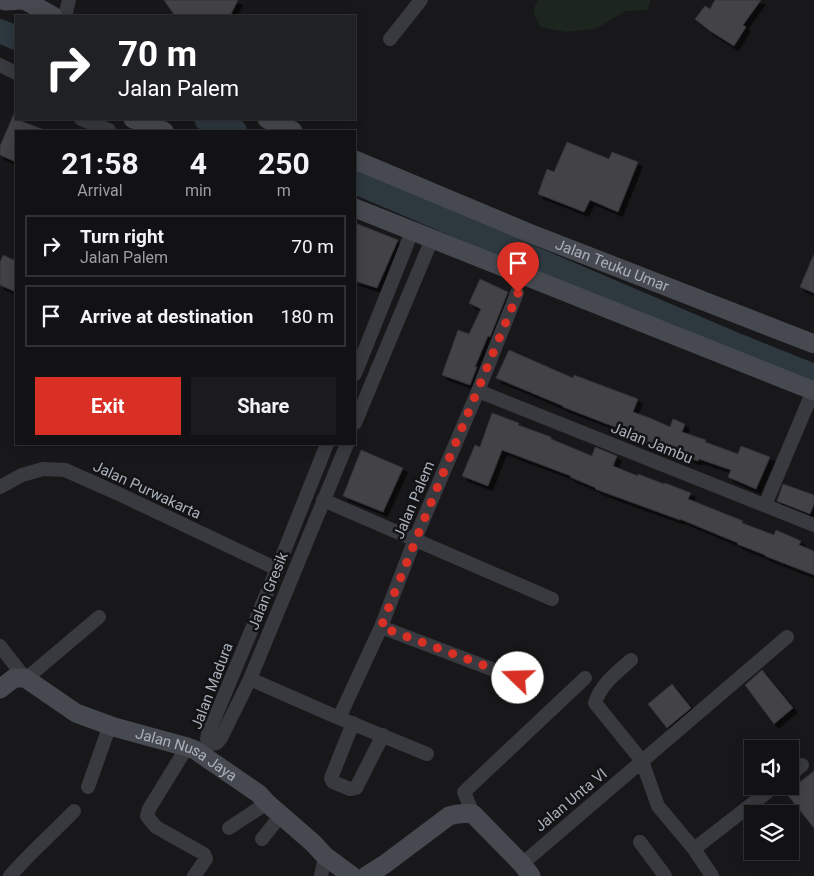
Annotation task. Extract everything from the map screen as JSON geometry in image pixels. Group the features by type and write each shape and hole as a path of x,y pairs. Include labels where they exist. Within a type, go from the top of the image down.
{"main road":[{"path":"2,0 23,0 51,15"},
{"path":"21,15 23,0"},
{"path":"136,120 161,130"},
{"path":"269,120 291,130"},
{"name":"Jalan Teuku Umar","path":"356,160 529,233 814,344"},
{"path":"356,208 814,391"},
{"path":"0,688 14,678 25,678"},
{"name":"Jalan Nusa Jaya","path":"25,678 76,713 195,750 259,794 325,856 352,876"},
{"path":"366,876 449,816 458,813 473,814 526,870"}],"street":[{"path":"65,15 69,0"},
{"path":"390,39 421,0"},
{"path":"85,120 110,127"},
{"path":"377,371 356,367 412,231"},
{"path":"356,421 432,239"},
{"name":"Jalan Palem","path":"383,735 356,788 350,789 333,782 331,778 346,721 381,627 518,293"},
{"name":"Jalan Jambu","path":"478,391 814,525"},
{"path":"765,505 814,391"},
{"name":"Jalan Madura","path":"212,744 207,739 208,734 327,445"},
{"name":"Jalan Gresik","path":"212,744 217,743 221,738 250,680 346,445"},
{"name":"Jalan Purwakarta","path":"0,487 22,476 43,469 65,470 120,494 277,569"},
{"path":"323,500 552,599"},
{"path":"0,646 25,678 99,617"},
{"path":"381,627 518,678"},
{"name":"Jalan Unta VI","path":"526,870 642,762 787,637"},
{"path":"631,660 606,682 598,694 595,703 642,762 658,806 694,849 712,876"},
{"path":"473,814 464,792 585,678"},
{"path":"250,680 427,754"},
{"path":"88,787 110,725"},
{"path":"187,747 149,809 148,816 156,827 204,854 206,859 194,876"},
{"path":"694,849 763,795"},
{"path":"229,828 267,803"},
{"path":"10,876 74,811"},
{"path":"262,839 281,815"},
{"path":"640,842 665,876"},
{"path":"321,876 325,856"}],"shaded area":[{"path":"538,0 651,0 647,10 626,11 595,29 566,32 540,27 533,11"}],"building":[{"path":"164,0 238,0 230,15 174,15"},
{"path":"715,0 761,0 743,25 746,27 734,46 695,19 705,6 710,9"},
{"path":"15,111 15,120 44,130 15,130 15,162 0,155 0,146"},
{"path":"567,142 609,159 612,152 638,162 618,212 590,200 584,212 538,194 547,169 554,172"},
{"path":"356,223 398,240 377,288 356,281"},
{"path":"814,254 814,293 800,287"},
{"path":"3,255 15,261 15,292 0,285 0,262"},
{"path":"480,279 508,292 490,337 488,336 475,367 477,367 470,385 442,375 458,330 469,334 481,309 469,303"},
{"path":"509,350 573,378 574,375 638,399 633,412 670,427 673,419 685,424 682,432 706,440 705,442 738,454 741,446 770,457 756,489 728,477 731,470 699,459 698,461 673,453 672,455 644,443 646,439 563,407 496,378"},
{"path":"492,413 592,456 595,447 617,456 613,466 691,493 688,499 743,521 742,523 774,535 776,530 801,541 799,545 814,551 814,575 680,519 595,489 571,476 502,450 488,486 462,476 475,445 480,447"},
{"path":"361,450 403,468 383,512 343,496"},
{"path":"783,484 814,495 814,504 810,514 777,501"},
{"path":"762,670 793,708 774,724 745,685"},
{"path":"672,684 691,708 667,728 648,704"},
{"path":"814,771 814,828 799,809 799,805 796,805 788,795 799,795 799,783"}],"waterway":[{"path":"0,31 15,38"},
{"path":"208,120 233,130"},
{"path":"356,182 739,346 814,376"}],"route":[{"path":"518,293 381,627 518,678"}]}
